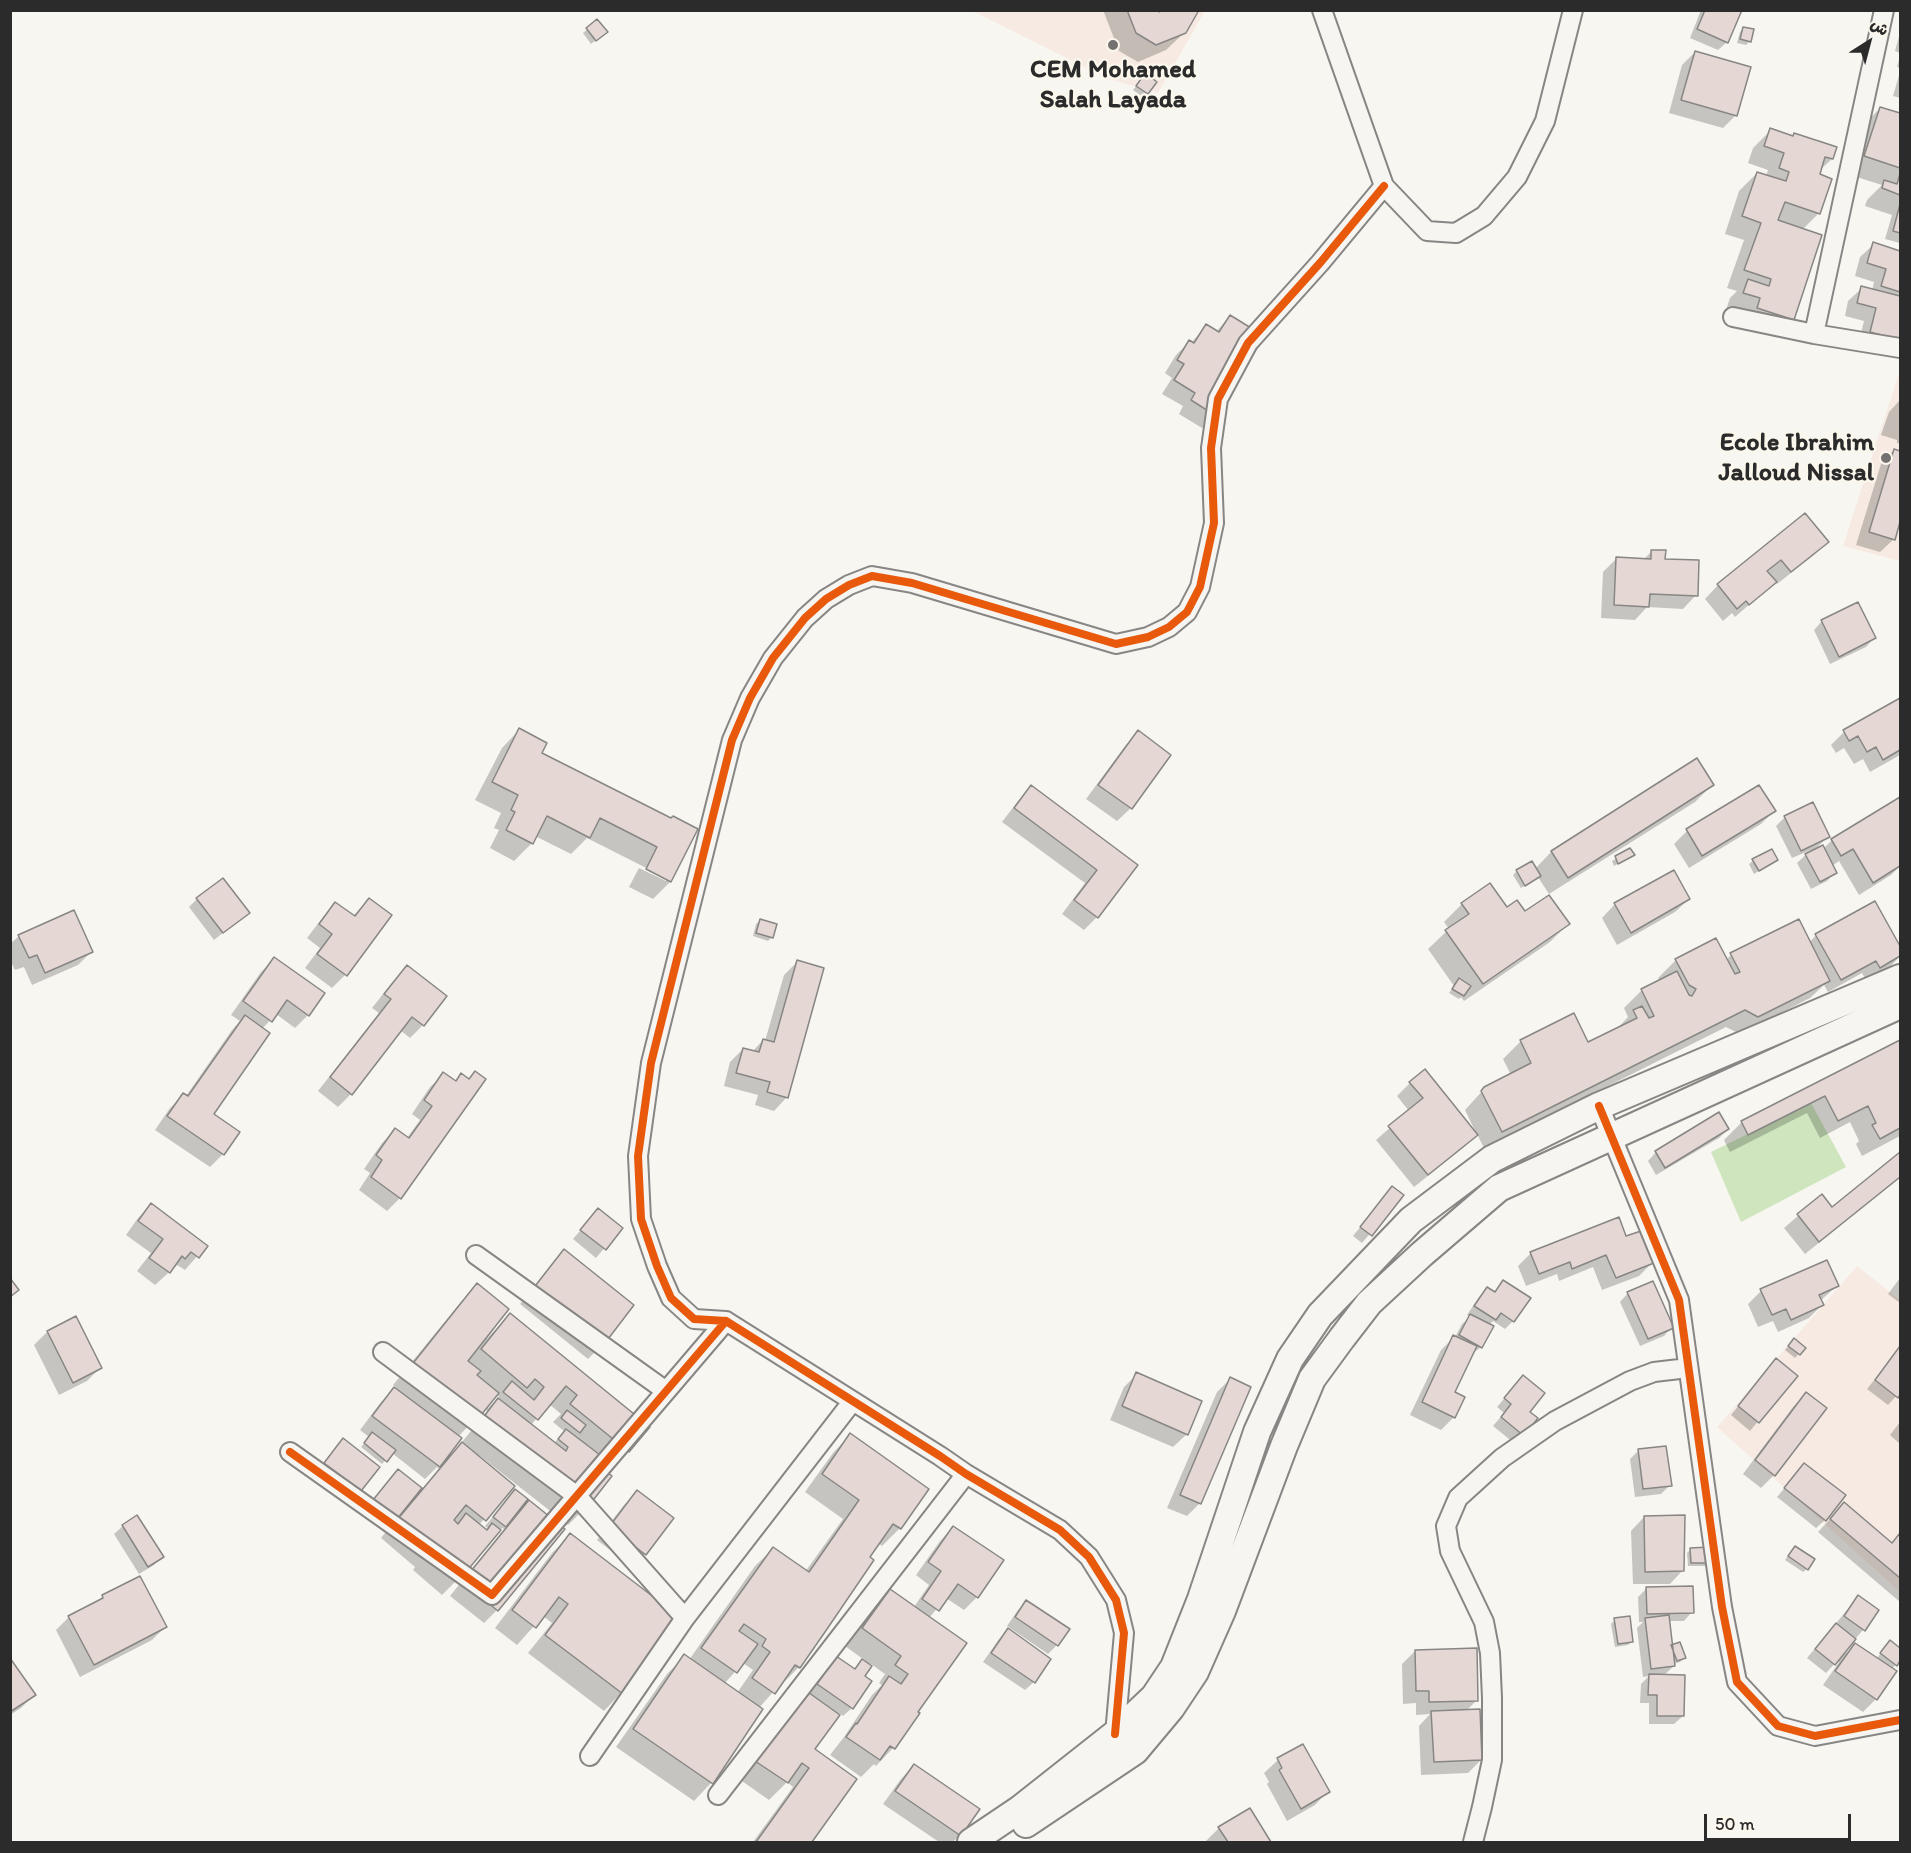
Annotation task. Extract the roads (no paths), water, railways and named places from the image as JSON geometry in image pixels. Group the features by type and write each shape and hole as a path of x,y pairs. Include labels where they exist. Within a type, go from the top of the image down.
{"main road":[{"path":"971,1842 1020,1809 1115,1734 1154,1697 1174,1667 1201,1599 1257,1432 1290,1359 1320,1316 1411,1220 1492,1160 1599,1106 1897,998"},
{"path":"998,1842 1135,1750 1172,1708 1195,1672 1222,1611 1284,1446 1312,1379 1370,1304 1422,1254 1499,1188 1611,1137 1897,998"}],"street":[{"path":"1322,10 1384,186 1428,231 1456,233 1484,216 1517,177 1545,121 1573,10"},
{"path":"1814,334 1884,10"},
{"path":"1115,1734 1124,1633 1116,1600 1089,1557 1060,1530 966,1474 726,1322 694,1319 671,1298 641,1219 638,1156 651,1064 732,740 750,698 773,658 805,618 826,599 849,585 872,576 912,583 1116,644 1148,637 1169,627 1187,612 1200,587 1214,523 1211,448 1218,399 1248,343 1320,263 1384,186"},
{"path":"1733,317 1814,334 1900,348"},
{"path":"1599,1106 1679,1300 1722,1606 1737,1682 1778,1726 1815,1736 1900,1720"},
{"path":"476,1255 666,1391"},
{"path":"290,1452 492,1595 726,1322"},
{"path":"382,1352 578,1496 685,1618"},
{"path":"1473,1842 1492,1760 1492,1687 1490,1653 1484,1622 1450,1551 1446,1526 1458,1498 1502,1458 1555,1421 1630,1381 1654,1371 1688,1368"},
{"path":"590,1756 685,1618 852,1402"},
{"path":"718,1795 966,1474"}],"place":[{"name":"CEM Mohamed Salah Layada","path":"1113,45"},
{"name":"Ecole Ibrahim Jalloud Nissal","path":"1886,458"}]}
